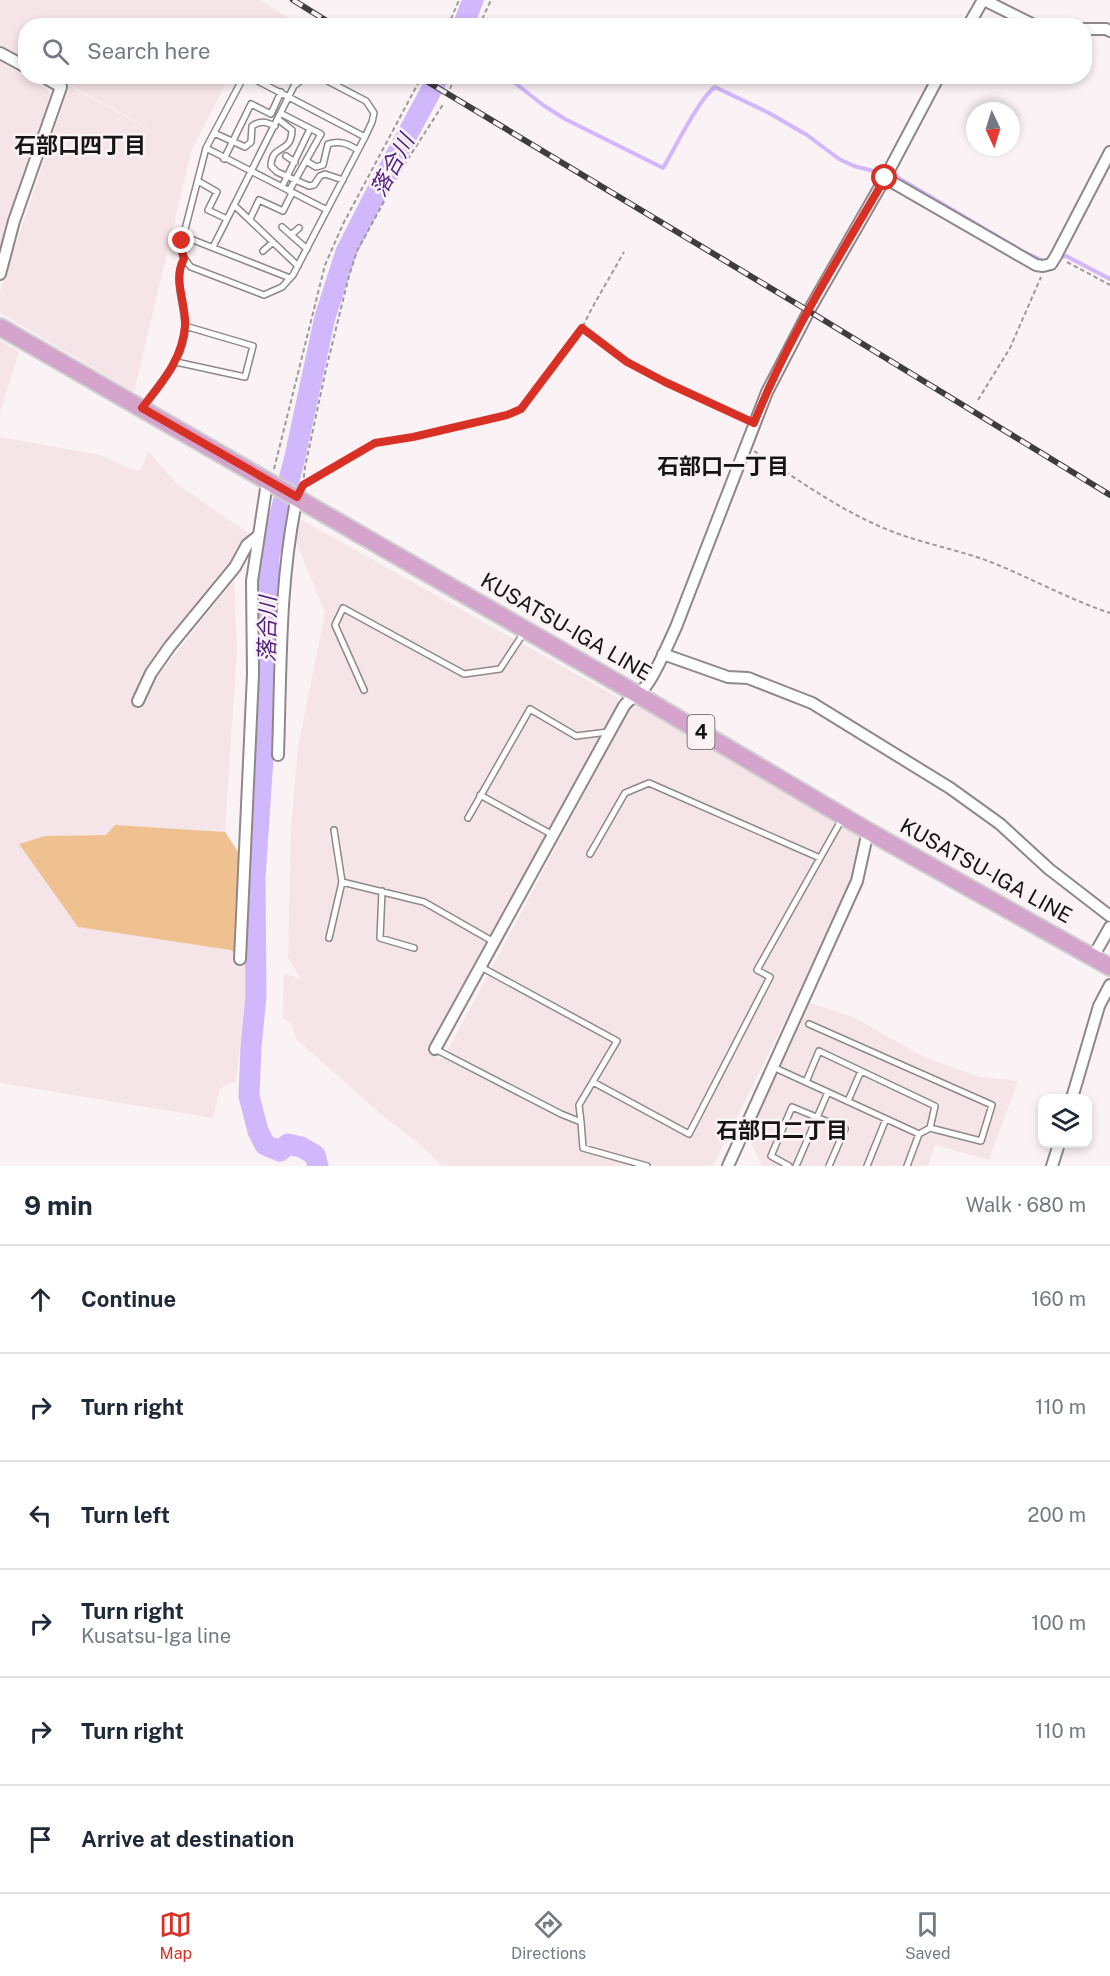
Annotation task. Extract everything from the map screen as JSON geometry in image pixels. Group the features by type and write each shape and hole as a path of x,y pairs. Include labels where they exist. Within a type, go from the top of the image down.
{"main road":[{"name":"KUSATSU-IGA LINE","path":"0,327 273,484 298,492 526,630 868,831 1110,967"}],"street":[{"path":"973,18 983,0 1020,18"},
{"path":"1092,30 1110,31"},
{"path":"0,53 18,63"},
{"path":"0,274 14,221 34,170 61,87 56,84"},
{"path":"435,1049 624,706 646,686 663,654 684,608 767,392 811,307 885,178 935,84"},
{"path":"885,178 1036,265 1043,266 1051,264 1056,256 1110,152"},
{"path":"240,959 253,674 252,581 267,489 273,484"},
{"path":"278,755 284,577 288,539 298,492"},
{"path":"138,702 151,673 170,646 235,567 247,545 258,536"},
{"path":"663,654 728,677 748,678 812,703 950,788 1000,824 1049,868 1110,916"},
{"path":"728,1166 857,881 868,831"},
{"path":"1093,957 1110,927"},
{"path":"1073,1094 1098,1006 1110,985"},
{"path":"1052,1166 1057,1148"}],"lane":[{"path":"238,84 206,148 181,249 184,259 191,267 264,295 282,287 298,266 372,122 374,113 366,101 333,84"},
{"path":"264,84 365,137"},
{"path":"213,247 296,84"},
{"path":"224,159 251,104 271,114 281,92"},
{"path":"250,219 259,200 283,211 296,179 321,135 280,117"},
{"path":"280,117 292,130 292,140 286,147 276,151 272,157 271,166 277,172 309,186 314,185 320,176 325,174 343,180"},
{"path":"214,133 245,147 250,142 252,126 257,122 275,126"},
{"path":"282,187 310,129"},
{"path":"306,161 316,167 323,165 328,144 336,141 344,142 358,150"},
{"path":"206,148 327,210"},
{"path":"286,156 295,162"},
{"path":"198,181 217,192 208,210 228,219"},
{"path":"234,206 298,266"},
{"path":"282,227 307,249"},
{"path":"291,235 299,228"},
{"path":"183,236 290,278"},
{"path":"263,251 273,242"},
{"path":"142,408 176,362 185,326 178,269 184,259"},
{"path":"176,362 245,377 252,346 185,326"},
{"path":"364,690 335,625 343,608 464,674 500,669 526,630"},
{"path":"468,818 530,709 576,736 610,731"},
{"path":"590,854 625,793 650,783 820,858"},
{"path":"480,795 553,835"},
{"path":"593,1082 689,1134 770,976 757,969 843,816"},
{"path":"329,938 342,882 334,830"},
{"path":"342,882 424,902 494,942"},
{"path":"382,891 380,938 414,948"},
{"path":"481,966 617,1041 579,1105 583,1148 647,1166"},
{"path":"810,1024 992,1105 981,1141 930,1128 919,1134 907,1166"},
{"path":"435,1049 581,1122"},
{"path":"806,1082 819,1051 935,1106 930,1128"},
{"path":"773,1067 919,1134"},
{"path":"848,1101 861,1071"},
{"path":"796,1166 828,1092"},
{"path":"789,1166 771,1156 792,1107 845,1130 829,1166"},
{"path":"867,1166 886,1119"}],"path":[{"path":"451,18 459,0"},
{"path":"483,18 491,0"},
{"path":"273,484 325,265 343,224 418,84"},
{"path":"450,89 452,84"},
{"path":"298,492 357,251 404,165 444,103"},
{"path":"298,492 375,443 424,435 507,415 521,409 582,328 624,252"},
{"path":"1056,256 1110,285"},
{"path":"978,400 1010,348 1043,266"},
{"path":"582,328 627,362 754,423"},
{"path":"745,446 867,521 897,534 986,560 1110,614"}],"shaded area":[{"path":"0,0 260,0 288,18 18,18 18,55 0,45"},
{"path":"0,62 18,72 18,84 38,84 47,89 52,97 0,252"},
{"path":"69,84 225,84 191,152 134,392 0,313 0,292 69,86 187,150"},
{"path":"0,341 19,351 0,413"},
{"path":"0,437 100,455 133,470 141,470 148,451 177,484 248,533 231,563 223,570 150,664 132,699 145,704 158,676 234,580 237,649 225,832 116,825 107,835 45,836 78,927 230,950 249,966 236,1081 220,1088 213,1118 0,1083"},
{"path":"300,519 617,697 618,704 428,1053 443,1059 629,710 635,704 861,836 849,884 802,986 713,1166 442,1166 296,1039 292,1024 283,1018 284,973 302,980 288,958 291,828 298,747 325,613 295,539"},
{"path":"115,825 225,832 239,853 234,952 78,927 19,844 45,836 106,835"},
{"path":"807,1002 855,1018 924,1057 980,1077 1018,1081 989,1160 935,1145 928,1166 762,1166 749,1138"}],"waterway":[{"name":"落合川","path":"466,18 473,0"},
{"name":"落合川","path":"318,1166 315,1155 301,1147 288,1144 280,1151 265,1145 258,1131 249,1096 256,996 255,878 265,728 269,556 294,461 325,317 346,252 435,84"},
{"path":"516,84 565,119 663,168 702,101 715,87 769,113 807,135 839,159 854,166 897,177 1022,251 1043,261"},
{"path":"1056,258 1066,256 1110,279"}],"railway":[{"path":"293,0 322,18"},
{"path":"431,84 1110,495"}],"district":[{"name":"石部口四丁目","path":"80,145"},
{"name":"石部口一丁目","path":"723,466"},
{"name":"石部口二丁目","path":"782,1130"}],"route":[{"path":"182,241 181,249 184,259 178,269 185,326 176,362 142,408 297,497 303,485 318,474 375,443 413,437 507,415 521,409 582,328 627,362 754,423 767,392 811,307 885,178"}]}
